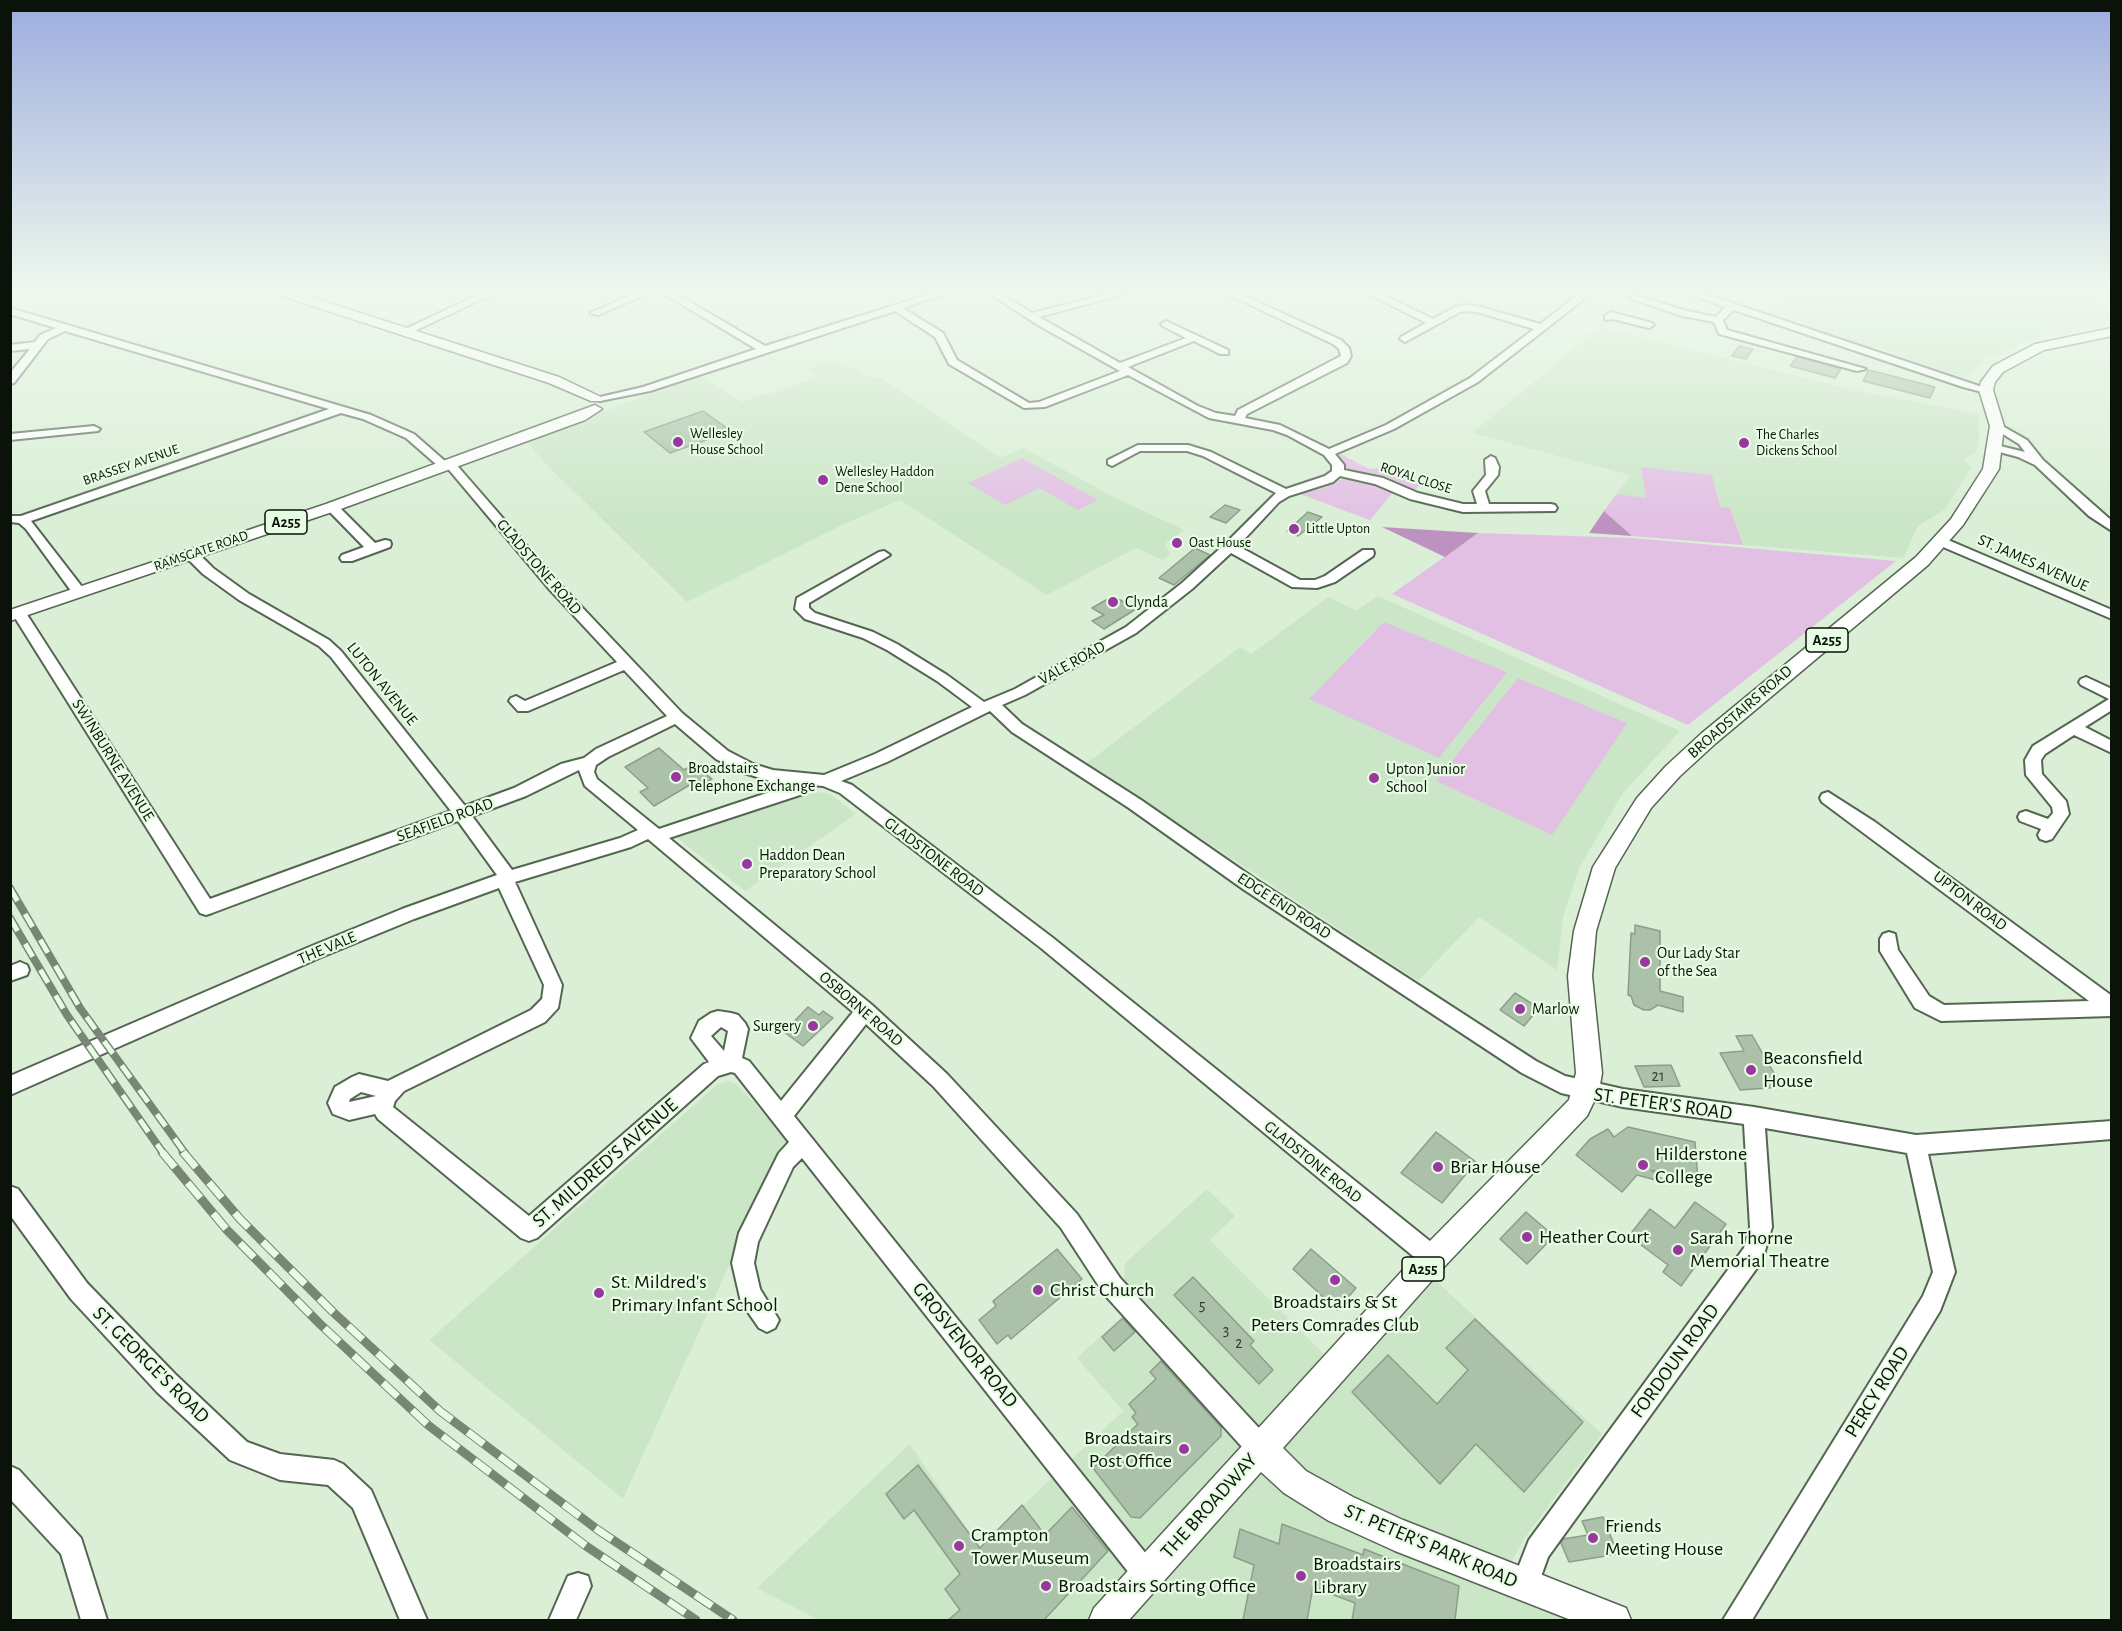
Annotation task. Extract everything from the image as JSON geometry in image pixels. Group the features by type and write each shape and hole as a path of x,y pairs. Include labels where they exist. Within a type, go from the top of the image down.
{"main road":[{"path":"514,368 569,386 594,403"},
{"path":"1986,390 1988,381 1999,368"},
{"name":"BROADSTAIRS ROAD","path":"1586,1091 1588,1073 1580,976 1585,931 1604,867 1622,834 1644,803 1701,744 1873,602 1941,541 1980,489 1991,469 1996,448 1997,426 1986,390"},
{"name":"RAMSGATE ROAD","path":"15,614 332,507 559,424 594,403"},
{"name":"ST. PETER'S ROAD","path":"1261,1449 1433,1258 1578,1108 1586,1091"},
{"name":"ST. PETER'S PARK ROAD","path":"1261,1449 1295,1482 1341,1509 1395,1534 1614,1620"},
{"name":"THE BROADWAY","path":"1106,1620 1261,1449"}],"street":[{"path":"10,381 20,368"},
{"name":"GLADSTONE ROAD","path":"200,368 389,425 417,441 445,464 555,587 677,717 722,755 747,768 773,776 825,780 846,789 1047,943 1433,1258"},
{"path":"594,403 646,389 708,368"},
{"path":"963,368 1020,403 1029,406 1041,405 1123,369 1213,416 1276,427 1328,453 1338,465 1338,472 1329,479 1285,493 1198,450 1136,445 1112,462"},
{"path":"1239,420 1242,412 1331,368"},
{"path":"1328,453 1390,428 1474,380 1490,368"},
{"path":"1917,368 1986,390"},
{"name":"BRASSEY AVENUE","path":"16,519 338,410"},
{"path":"1997,426 2013,435 2025,451 2093,513 2112,527"},
{"path":"10,437 94,429"},
{"path":"1996,448 2025,451"},
{"path":"1484,508 1479,491 1492,475 1491,460"},
{"name":"ROYAL CLOSE","path":"1338,472 1379,481 1414,496 1463,508 1537,513 1551,508"},
{"name":"VALE ROAD","path":"825,780 881,758 1020,692 1131,630 1187,586 1230,547 1275,499 1285,493"},
{"path":"332,507 379,547 347,558"},
{"name":"BRASSEY AVENUE","path":"16,519 30,526 79,592"},
{"name":"ST. JAMES AVENUE","path":"1941,541 2112,615"},
{"path":"1230,547 1287,581 1297,584 1317,584 1366,558"},
{"name":"LUTON AVENUE","path":"191,554 208,572 244,597 324,643 336,654 462,814 505,872 506,878"},
{"name":"EDGE END ROAD","path":"885,555 802,601 802,609 810,616 868,635 892,647 987,706 1135,804 1249,884 1519,1060 1561,1084 1586,1091"},
{"name":"SWINBURNE AVENUE","path":"15,614 206,908"},
{"path":"516,700 523,708 627,663"},
{"path":"2086,682 2112,695"},
{"path":"2026,817 2049,831 2061,814 2060,805 2034,775 2033,760 2039,750 2112,703"},
{"name":"SEAFIELD ROAD","path":"206,908 520,792 567,768 590,762 602,753 677,717"},
{"path":"2072,727 2112,748"},
{"name":"OSBORNE ROAD","path":"590,762 586,772 591,782 865,1011 940,1080 1069,1221 1112,1286"},
{"path":"654,834 797,790 807,779"},
{"name":"UPTON ROAD","path":"1828,798 2112,1007"},
{"name":"THE VALE","path":"10,1086 313,953 408,914 506,878 654,834"},
{"name":"ST. MILDRED'S AVENUE","path":"506,878 507,886 553,985 551,1002 538,1016 404,1080 387,1097 386,1113 529,1230 603,1168 702,1078 727,1064 741,1067 781,1117"},
{"path":"1889,939 1889,951 1922,1002 1941,1013 2112,1007"},
{"path":"781,1117 865,1011"},
{"name":"ST. PETER'S ROAD","path":"1586,1091 1754,1116 1916,1145 2112,1130"},
{"name":"FORDOUN ROAD","path":"1524,1586 1538,1549 1754,1253 1761,1227 1754,1116"},
{"name":"GROSVENOR ROAD","path":"781,1117 1146,1575"},
{"path":"767,1320 749,1294 743,1263 747,1241 786,1160 802,1142"},
{"name":"PERCY ROAD","path":"1737,1620 1932,1303 1944,1272 1916,1145"},
{"name":"ST. GEORGE'S ROAD","path":"10,1196 79,1291 165,1383 239,1451 280,1467 334,1473 362,1499 414,1620"},
{"name":"THE BROADWAY","path":"1112,1286 1261,1449"},
{"path":"10,1479 72,1547 94,1620"},
{"path":"562,1620 578,1586"}],"shaded area":[{"name":"Wellesley Haddon Dene School","path":"854,368 873,379 881,378 1000,458 1023,448 1116,498 1184,530 1167,542 1165,547 1171,553 1163,560 1136,548 1047,595 900,500 844,524 687,602 545,463 526,441 699,375 742,402 818,377 806,369"},
{"name":"The Charles Dickens School","path":"1550,368 1765,368 1845,388 1978,414 1980,432 1976,453 1967,456 1964,460 1971,468 1945,509 1918,526 1903,558 1632,536 1604,511 1630,475 1472,433"},
{"path":"1934,368 1977,368 1965,378"},
{"path":"1339,453 1369,469 1382,468 1423,481 1415,490 1378,475 1352,471 1343,466"},
{"path":"1022,458 1098,500 1078,510 1039,488 1005,505 968,483"},
{"path":"1641,467 1712,475 1720,507 1730,508 1743,545 1632,536 1604,511 1617,494 1646,498"},
{"path":"1344,478 1375,484 1393,493 1370,520 1300,494 1323,488"},
{"path":"1604,511 1632,536 1589,533"},
{"path":"1382,527 1478,533 1445,557"},
{"path":"1478,533 1633,538 1896,561 1688,725 1392,594"},
{"name":"Upton Junior School","path":"1378,596 1680,731 1623,793 1579,868 1563,917 1557,970 1479,917 1418,981 1087,763 1240,647 1251,654 1328,597 1356,611"},
{"path":"1384,622 1507,672 1439,758 1309,699"},
{"path":"1518,678 1627,723 1552,835 1436,781"},
{"name":"Haddon Dean Preparatory School","path":"816,792 830,794 856,814 745,891 676,837"},
{"name":"St. Mildred's Primary Infant School","path":"728,1081 736,1084 791,1142 738,1246 623,1499 429,1340 718,1084"},
{"path":"1207,1189 1235,1216 1210,1240 1348,1378 1435,1280 1602,1434 1524,1539 1500,1583 1598,1620 819,1620 757,1588 910,1444 979,1547 1123,1411 1077,1358 1122,1316 1125,1263"}],"building":[{"path":"1798,368 1841,369 1835,378"},
{"path":"1869,370 1935,387 1930,398 1863,381"},
{"name":"Wellesley House School","path":"703,411 731,431 670,453 644,432"},
{"path":"1225,505 1240,510 1226,523 1210,517"},
{"path":"1308,512 1322,517 1298,536 1287,531"},
{"path":"1195,548 1210,555 1174,585 1159,578"},
{"name":"Clynda","path":"1113,596 1136,609 1104,629 1092,621 1104,615 1092,608"},
{"name":"Broadstairs Telephone Exchange","path":"659,748 684,770 694,764 712,779 699,787 693,783 654,806 640,792 648,788 625,767"},
{"name":"Our Lady Star of the Sea","path":"1635,925 1660,931 1660,991 1683,997 1683,1012 1658,1005 1650,1010 1644,1010 1634,1005 1631,996 1628,995 1631,933 1635,934"},
{"name":"Marlow","path":"1515,993 1539,1008 1524,1026 1500,1010"},
{"name":"Surgery","path":"808,1007 819,1015 823,1011 833,1018 803,1046 784,1032"},
{"name":"Beaconsfield House","path":"1752,1035 1782,1087 1740,1090 1720,1053 1744,1051 1736,1036"},
{"path":"1671,1065 1680,1086 1644,1087 1635,1066"},
{"name":"Hilderstone College","path":"1628,1127 1695,1142 1698,1181 1651,1170 1667,1183 1637,1175 1622,1192 1576,1155 1590,1139 1608,1129 1614,1137"},
{"name":"Briar House","path":"1436,1132 1476,1162 1442,1203 1401,1173"},
{"name":"Sarah Thorne Memorial Theatre","path":"1695,1202 1726,1224 1681,1286 1663,1272 1668,1265 1629,1236 1650,1209 1675,1228"},
{"name":"Heather Court","path":"1526,1212 1554,1236 1527,1264 1500,1239"},
{"name":"Christ Church","path":"1057,1249 1082,1279 1011,1339 1008,1335 997,1344 979,1320 996,1306 993,1301"},
{"name":"Broadstairs & St Peters Comrades Club","path":"1311,1249 1356,1288 1337,1310 1293,1269"},
{"path":"1193,1277 1254,1341 1250,1345 1273,1370 1259,1384 1174,1295"},
{"path":"1123,1318 1135,1332 1114,1351 1102,1337"},
{"path":"1475,1319 1583,1422 1524,1492 1476,1444 1440,1484 1352,1392 1388,1355 1437,1404 1468,1370 1446,1348"},
{"path":"1161,1361 1221,1427 1221,1436 1140,1518 1131,1517 1093,1468 1138,1424 1132,1417 1136,1413 1129,1404 1156,1379 1150,1372"},
{"path":"918,1465 980,1548 1022,1505 1045,1535 1072,1507 1108,1551 1044,1620 948,1620 960,1610 945,1589 960,1574 914,1510 904,1519 886,1494"},
{"name":"Friends Meeting House","path":"1603,1517 1618,1554 1569,1562 1561,1543 1563,1539 1588,1535 1582,1521"},
{"path":"1282,1524 1363,1555 1364,1549 1459,1586 1455,1620 1352,1620 1355,1603 1313,1587 1307,1620 1243,1620 1254,1565 1234,1557 1240,1529 1279,1544"}],"railway":[{"path":"10,888 80,1008 185,1153"},
{"path":"10,918 67,1015 163,1153"},
{"path":"162,1152 227,1230 320,1324 428,1425 586,1546 696,1620"},
{"path":"183,1152 240,1219 333,1312 440,1411 598,1530 733,1620"}],"place":[{"name":"Wellesley House School","path":"678,442"},
{"name":"The Charles Dickens School","path":"1744,443"},
{"name":"Wellesley Haddon Dene School","path":"823,480"},
{"name":"Little Upton","path":"1294,529"},
{"name":"Oast House","path":"1177,543"},
{"name":"Clynda","path":"1113,602"},
{"name":"Broadstairs Telephone Exchange","path":"676,777"},
{"name":"Upton Junior School","path":"1374,778"},
{"name":"Haddon Dean Preparatory School","path":"747,864"},
{"name":"Our Lady Star of the Sea","path":"1645,962"},
{"name":"Marlow","path":"1520,1009"},
{"name":"Surgery","path":"813,1026"},
{"name":"Beaconsfield House","path":"1751,1070"},
{"name":"Hilderstone College","path":"1643,1165"},
{"name":"Briar House","path":"1438,1167"},
{"name":"Heather Court","path":"1527,1237"},
{"name":"Sarah Thorne Memorial Theatre","path":"1678,1250"},
{"name":"Broadstairs & St Peters Comrades Club","path":"1335,1280"},
{"name":"Christ Church","path":"1038,1290"},
{"name":"St. Mildred's Primary Infant School","path":"599,1293"},
{"name":"Broadstairs Post Office","path":"1184,1449"},
{"name":"Friends Meeting House","path":"1593,1538"},
{"name":"Crampton Tower Museum","path":"959,1546"},
{"name":"Broadstairs Library","path":"1301,1576"},
{"name":"Broadstairs Sorting Office","path":"1046,1586"}]}
